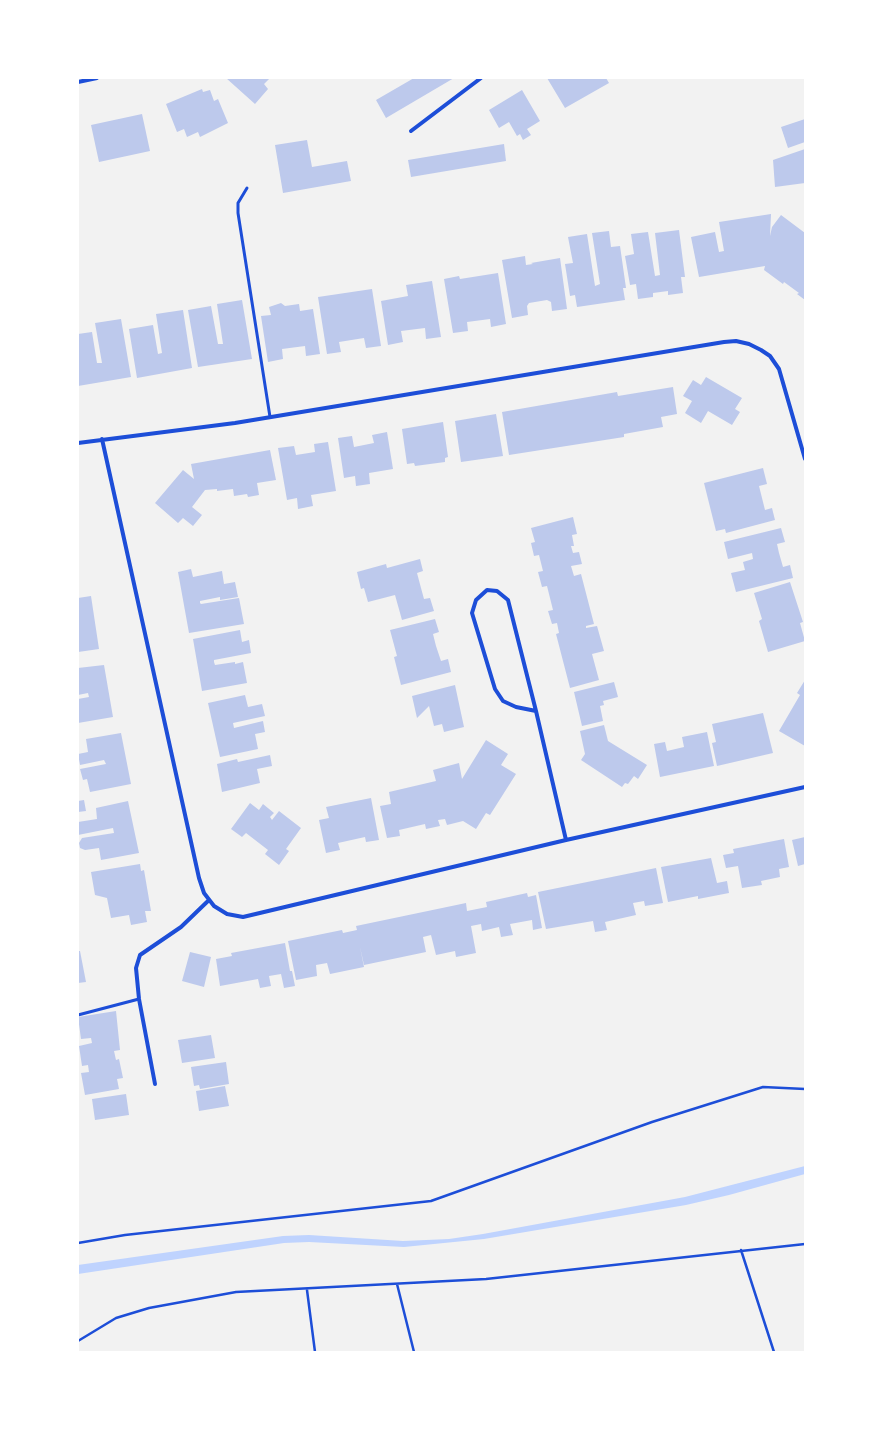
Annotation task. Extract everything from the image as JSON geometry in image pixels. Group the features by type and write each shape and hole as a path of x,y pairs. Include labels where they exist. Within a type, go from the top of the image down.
{"street":[{"path":"78,82 97,78"},
{"path":"411,131 481,78"},
{"path":"78,443 270,417 724,342 736,342 749,344 761,350 770,356 779,369 805,459"},
{"path":"102,439 199,878 204,893 209,900 214,906 227,914 242,917 566,840 805,787"},
{"path":"536,711 516,707 503,701 495,689 472,613 476,600 487,590 497,591 508,600 536,711 566,840"},
{"path":"155,1084 139,999 136,968 140,955 181,927 209,900"}],"lane":[{"path":"247,188 238,202 238,213 270,417"},
{"path":"78,1014 139,999"}],"path":[{"path":"78,1243 125,1235 431,1201 652,1122 764,1087 805,1089"},
{"path":"78,1341 116,1318 149,1308 236,1292 307,1290 486,1279 805,1244"},
{"path":"741,1250 774,1352"},
{"path":"398,1284 414,1352"},
{"path":"307,1290 315,1352"}],"water":[{"path":"805,1166 805,1174 686,1205 484,1239 404,1247 309,1242 284,1243 78,1274 78,1265 283,1236 309,1235 403,1241 449,1239 483,1234 685,1197"}],"building":[{"path":"226,78 270,78 264,84 268,89 255,104"},
{"path":"414,78 454,78 386,118 376,100"},
{"path":"547,78 606,78 609,83 565,108"},
{"path":"202,89 203,92 210,90 214,101 218,99 228,123 200,137 198,132 187,137 184,129 177,132 166,104"},
{"path":"522,90 540,121 527,129 531,135 523,140 520,134 517,136 509,122 499,128 489,110"},
{"path":"142,114 150,151 99,162 91,125"},
{"path":"805,119 805,142 788,148 781,127"},
{"path":"307,140 312,167 347,161 351,181 283,193 275,145"},
{"path":"504,144 506,161 411,177 408,160"},
{"path":"805,149 805,183 775,187 773,160"},
{"path":"771,214 770,236 772,227 781,215 805,233 805,300 797,294 799,293 784,282 783,284 764,270 765,266 699,277 691,237 715,232 719,252 724,251 719,222"},
{"path":"679,230 685,277 681,277 683,293 668,295 668,291 653,293 653,297 638,299 636,284 630,285 625,256 634,254 631,234 648,232 655,276 660,275 655,233"},
{"path":"609,231 611,247 620,246 626,288 623,288 625,300 577,307 575,295 570,296 565,264 573,263 568,237 587,234 595,286 600,284 592,233"},
{"path":"525,256 526,265 560,258 567,309 552,311 551,302 547,300 529,303 527,306 528,315 512,318 502,260"},
{"path":"498,273 506,324 491,327 490,319 467,322 468,331 453,333 444,279 459,276 460,279"},
{"path":"432,281 441,337 426,339 425,328 401,331 403,342 388,345 381,301 408,296 406,285"},
{"path":"372,289 381,346 366,348 364,338 339,342 341,352 327,354 318,297"},
{"path":"242,300 252,359 198,367 188,310 211,306 218,344 223,344 217,304"},
{"path":"281,303 285,306 299,304 300,311 313,309 320,354 306,356 305,346 282,349 283,359 268,362 261,316 271,315 269,307"},
{"path":"183,310 192,368 137,378 129,329 153,325 158,354 162,353 156,314"},
{"path":"121,319 131,377 78,386 78,334 92,332 97,363 102,363 95,323"},
{"path":"706,377 742,398 735,409 740,412 732,425 708,411 701,423 685,413 692,401 683,396 693,380 701,385"},
{"path":"673,387 677,414 661,417 663,427 624,434 624,437 509,455 502,412 617,392 618,396"},
{"path":"496,414 503,456 461,462 455,421"},
{"path":"443,422 448,457 445,458 445,462 415,466 414,463 407,464 402,429"},
{"path":"387,432 393,469 369,473 370,484 356,486 355,476 344,478 338,438 352,436 354,447 374,443 372,435"},
{"path":"328,442 336,491 311,495 313,506 298,509 297,498 287,500 278,448 294,446 296,455 315,452 314,444"},
{"path":"270,450 276,480 257,483 259,495 248,497 247,494 234,496 233,489 217,491 217,489 205,490 192,507 202,515 193,526 183,518 178,523 155,503 183,470 194,479 191,464"},
{"path":"763,468 767,484 759,486 765,510 772,508 775,520 726,533 725,529 716,531 704,483"},
{"path":"573,517 577,534 572,535 574,546 571,546 573,553 579,552 582,564 571,566 574,576 581,574 594,624 586,626 586,628 597,626 604,651 592,654 599,680 570,688 556,634 559,633 557,623 552,624 548,611 553,610 547,586 542,587 538,572 543,571 539,555 534,556 531,543 535,542 531,528"},
{"path":"781,528 785,542 777,544 779,553 783,567 790,565 793,578 736,592 731,573 745,570 743,562 753,559 752,553 728,559 724,542"},
{"path":"420,559 423,571 417,573 421,588 424,599 430,598 434,611 402,620 395,595 368,602 364,588 361,589 357,572 386,564 387,568"},
{"path":"191,569 193,577 222,571 224,584 235,582 238,597 220,600 220,597 200,601 200,603 239,598 244,624 189,633 178,572"},
{"path":"790,582 803,622 800,623 805,641 768,652 759,621 762,619 754,593"},
{"path":"91,596 99,649 78,652 78,598"},
{"path":"435,619 439,632 433,634 436,646 441,661 448,659 451,672 401,685 394,657 397,656 390,630"},
{"path":"240,630 242,642 249,640 251,653 214,660 214,662 215,665 243,662 247,683 202,691 193,639"},
{"path":"104,665 113,717 78,723 78,699 89,697 88,693 78,695 78,668"},
{"path":"805,680 805,746 779,731 800,695 797,693"},
{"path":"614,682 618,697 603,701 604,705 600,706 603,721 582,726 574,692"},
{"path":"455,685 464,727 444,732 442,724 434,726 429,706 417,718 412,696"},
{"path":"245,695 248,707 262,704 265,716 233,723 234,728 263,721 265,732 255,734 258,749 220,757 208,703"},
{"path":"763,713 773,753 717,766 712,743 716,742 712,724"},
{"path":"604,725 608,741 647,765 638,779 634,776 628,784 625,783 622,787 581,760 585,754 580,731"},
{"path":"707,732 714,766 660,777 654,744 665,742 667,751 684,747 682,737"},
{"path":"121,733 131,784 90,792 87,779 83,780 80,769 106,764 104,760 80,765 78,754 88,752 86,739"},
{"path":"486,740 508,754 501,765 516,774 490,815 486,813 476,829 463,821 447,825 445,819 438,820 440,826 426,829 425,824 399,830 400,836 387,838 380,806 391,804 389,792 436,781 433,770 459,763 462,779"},
{"path":"270,755 272,766 257,769 260,783 222,792 217,764 237,759 238,762"},
{"path":"371,798 379,840 366,842 365,837 338,843 340,850 326,853 319,820 329,818 326,807"},
{"path":"84,800 86,811 78,812 78,801"},
{"path":"128,801 139,853 101,860 99,848 85,850 80,848 79,843 82,838 114,833 113,828 78,835 78,822 97,819 96,808"},
{"path":"250,803 259,810 263,804 274,813 270,817 272,820 279,811 301,828 286,849 289,851 279,865 265,854 268,850 246,833 242,837 231,829"},
{"path":"805,837 805,864 798,866 792,840"},
{"path":"784,839 789,867 779,869 780,877 761,881 762,885 742,888 738,866 726,868 723,855 734,853 733,849"},
{"path":"711,858 717,883 727,881 729,893 698,899 698,896 668,902 661,867"},
{"path":"140,864 141,871 144,870 151,911 145,911 147,922 131,925 129,915 111,918 107,898 95,895 91,872"},
{"path":"656,868 663,903 645,906 644,901 633,903 636,915 605,922 607,930 595,932 593,921 546,929 538,892"},
{"path":"527,893 528,897 536,895 542,928 533,930 532,920 510,924 513,935 501,937 499,927 482,931 481,924 471,926 476,953 456,957 455,951 436,955 431,935 423,937 426,952 364,965 360,947 364,967 330,974 327,963 316,965 317,976 296,980 288,941 342,930 343,933 357,930 356,926 466,903 467,911 487,907 486,902"},
{"path":"285,943 290,971 292,971 295,986 284,988 281,974 269,976 271,986 260,988 258,979 220,986 216,959 232,956 231,953"},
{"path":"78,951 80,951 86,982 78,983"},
{"path":"190,952 211,957 204,987 182,981"},
{"path":"116,1011 120,1050 114,1051 116,1060 119,1059 123,1078 117,1079 119,1089 85,1095 81,1073 89,1072 88,1065 82,1066 79,1046 92,1043 91,1038 81,1039 78,1017"},
{"path":"211,1035 215,1058 182,1063 178,1040"},
{"path":"226,1062 229,1084 200,1089 199,1085 194,1086 191,1067"},
{"path":"225,1086 229,1106 199,1111 196,1091"},
{"path":"126,1094 129,1115 95,1120 92,1099"}]}
